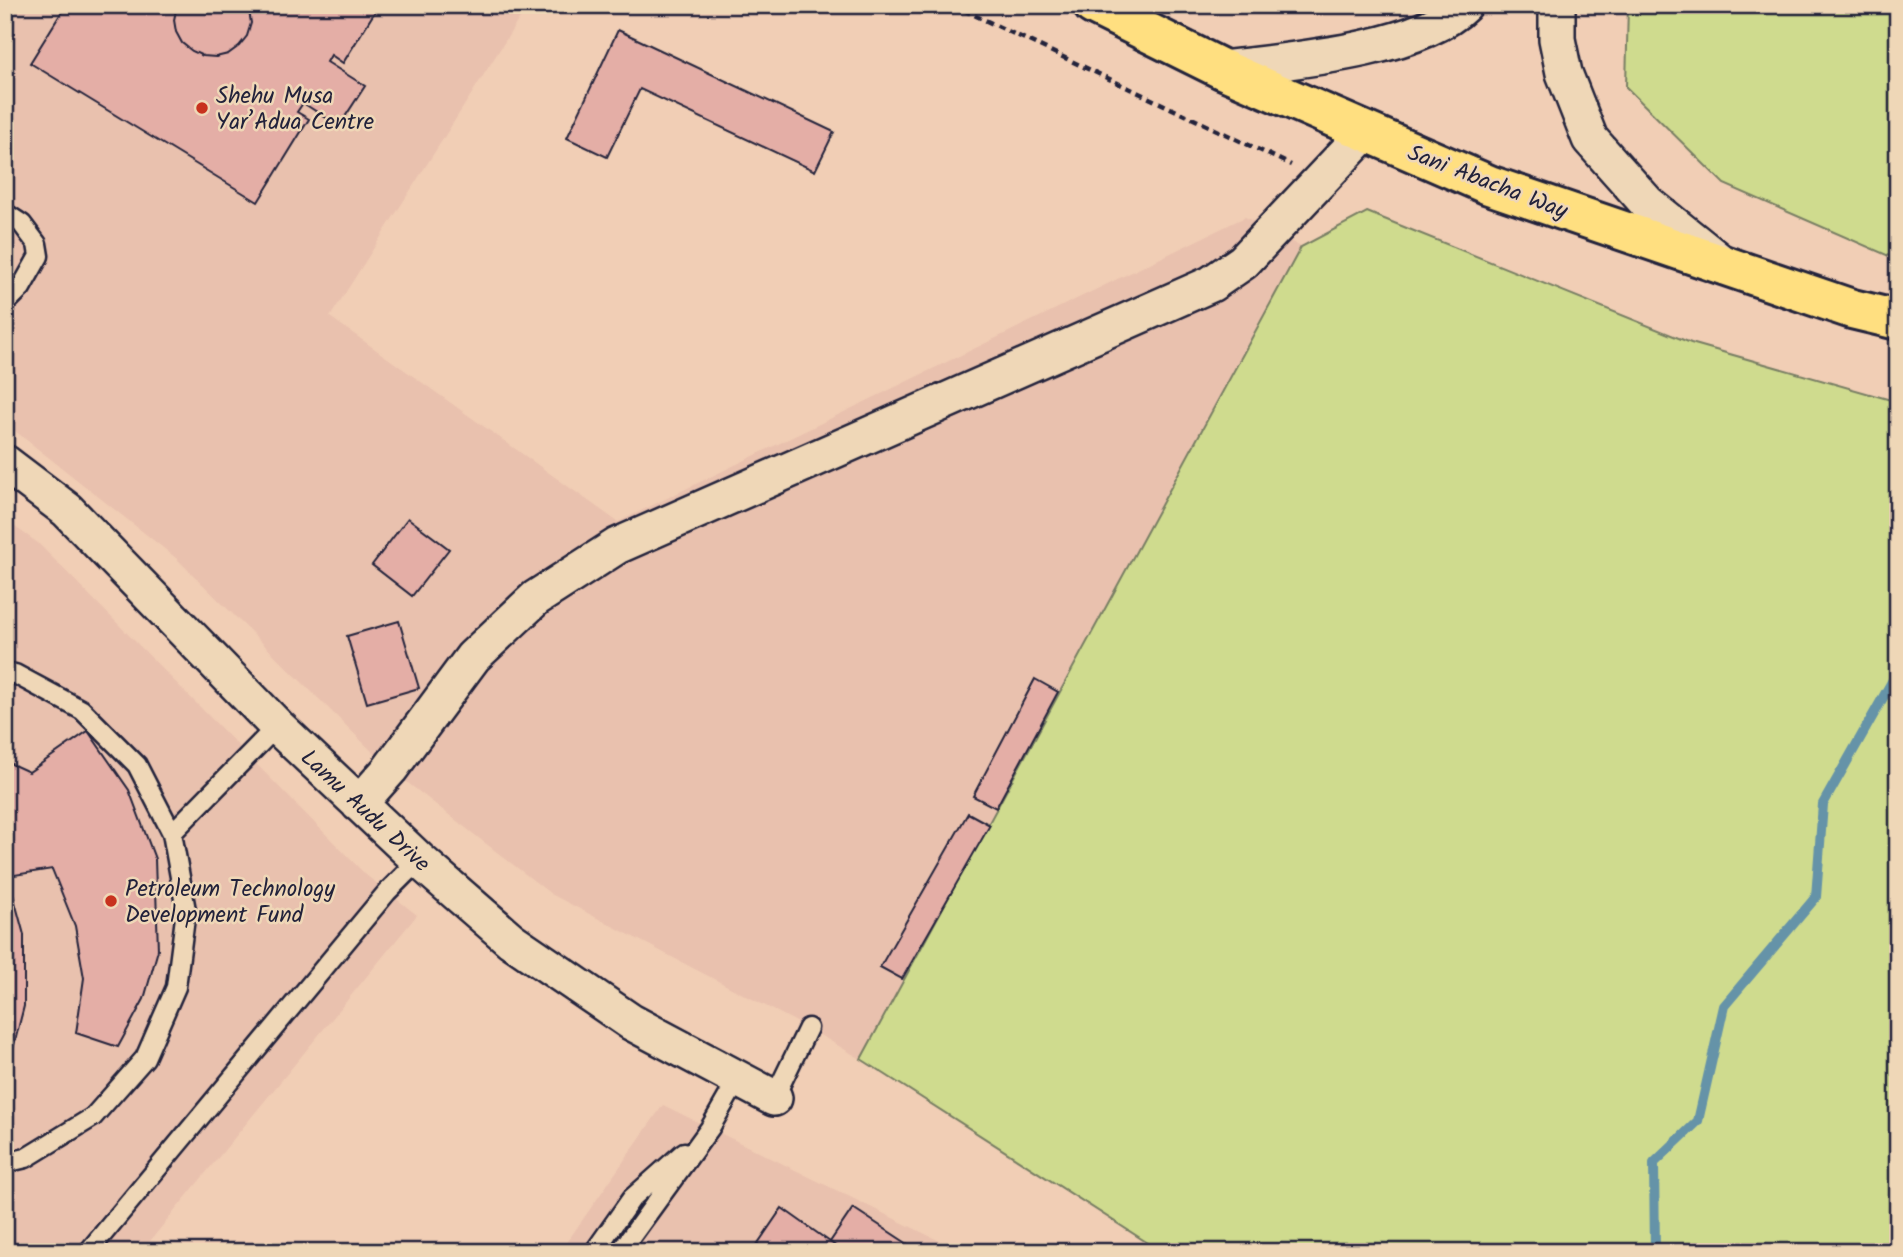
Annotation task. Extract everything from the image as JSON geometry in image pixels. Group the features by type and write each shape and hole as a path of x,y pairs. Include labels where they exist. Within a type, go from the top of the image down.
{"highway":[{"name":"Sani Abacha Way","path":"1093,5 1223,69 1489,185 1852,309 1898,320"}],"street":[{"path":"1223,69 1330,56 1396,39 1437,24 1457,13 1464,5"},
{"path":"1557,5 1557,38 1564,73 1590,139 1647,203 1725,265"},
{"path":"359,804 390,769 473,657 536,598 617,546 1211,284 1243,262 1366,132"},
{"name":"Lamu Audu Drive","path":"5,463 67,510 277,726 419,860 511,940 631,1021 774,1098"}],"lane":[{"path":"5,213 22,224 37,244 39,256 21,288 5,304"},
{"path":"5,672 15,674 82,710 136,765 172,833 186,910 176,987 145,1058 93,1117 26,1158 5,1163"},
{"path":"172,833 277,726"},
{"path":"88,1252 387,891 419,860"},
{"path":"774,1098 808,1028"},
{"path":"620,1252 710,1128 738,1079"},
{"path":"594,1252 632,1198 710,1128"}],"path":[{"path":"953,5 1321,179"}],"shaded area":[{"path":"5,5 528,5 330,317 618,522 1245,217 1301,247 861,1059 808,1028 551,894 390,769 176,558 5,423"},
{"path":"5,520 38,543 366,875 417,915 141,1252 5,1252"},
{"path":"663,1105 962,1252 560,1252"}],"green space":[{"path":"1628,5 1898,5 1898,260 1724,184 1626,87"},
{"path":"1367,212 1691,343 1898,402 1898,1252 1162,1252 861,1059 1301,247"}],"building":[{"name":"Shehu Musa Yar’Adua Centre","path":"66,5 379,5 343,63 331,55 327,62 365,86 339,126 303,103 297,112 309,119 258,202 30,63"},
{"path":"177,5 248,5 251,23 247,36 228,54 203,56 182,43 176,32 174,20"},
{"path":"618,30 834,132 815,171 640,89 607,157 567,138"},
{"path":"408,518 449,549 412,596 372,565"},
{"path":"399,621 419,688 367,703 347,636"},
{"path":"1035,679 1058,692 996,808 973,796"},
{"name":"Petroleum Technology Development Fund","path":"88,731 129,790 155,859 158,950 144,999 118,1047 76,1033 84,978 75,926 52,869 8,876 24,935 24,1006 12,1053 5,1068 5,761 29,772"},
{"path":"968,813 990,825 902,979 880,967"},
{"path":"782,1208 830,1242 844,1252 752,1252"},
{"path":"853,1208 920,1252 844,1252 830,1242"}],"waterway":[{"path":"1655,1252 1654,1163 1698,1121 1724,1006 1816,897 1823,804 1898,671"}],"place":[{"name":"Shehu Musa Yar’Adua Centre","path":"202,108"},
{"name":"Petroleum Technology Development Fund","path":"111,901"}]}
